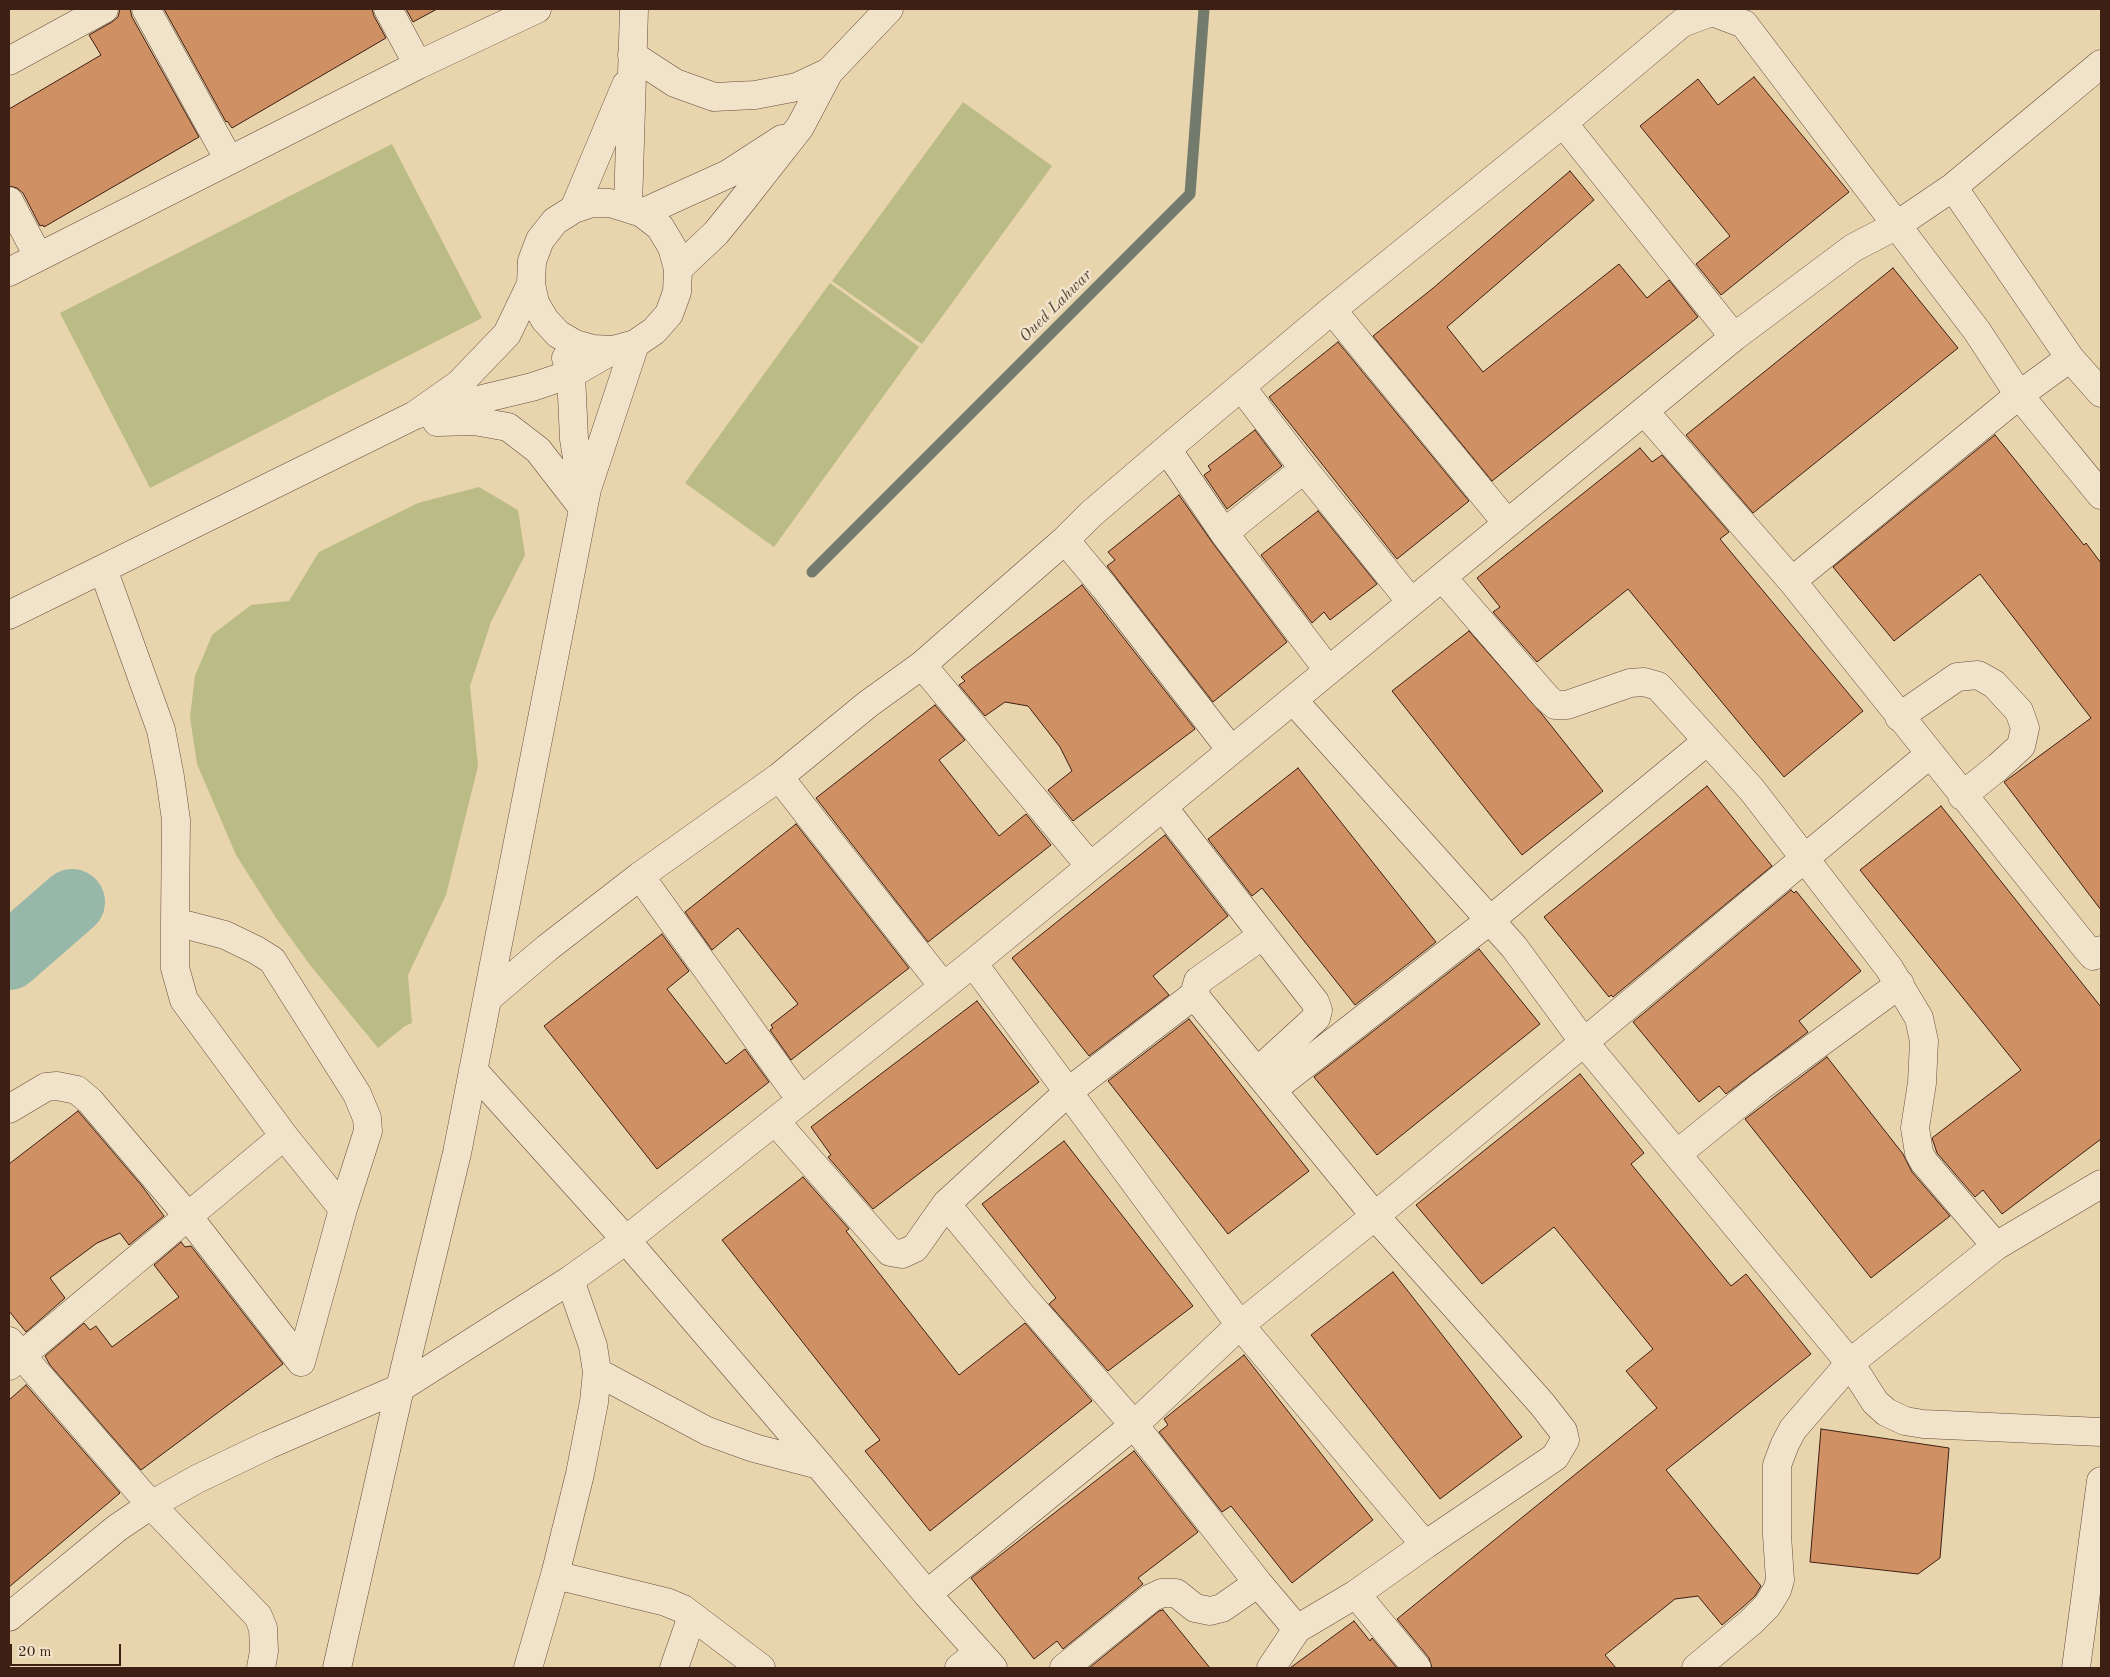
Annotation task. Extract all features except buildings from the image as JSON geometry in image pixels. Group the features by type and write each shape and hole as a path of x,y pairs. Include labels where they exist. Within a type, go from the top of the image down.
{"street":[{"path":"9,60 104,9"},
{"path":"146,9 229,160"},
{"path":"388,9 418,65"},
{"path":"9,272 418,65 537,9"},
{"path":"634,9 635,210"},
{"path":"678,269 716,233 800,127 829,72 890,9"},
{"path":"488,998 547,948 640,876 780,777 868,704 922,665 1066,540 1091,514 1166,449 1242,388 1332,310 1563,123 1682,23 1712,12 1744,24 1977,331 2019,395 2101,495"},
{"path":"633,61 674,83 714,97 755,95 797,87 829,72"},
{"path":"574,209 633,61"},
{"path":"9,1617 117,1528 150,1505 197,1479 268,1445 400,1388 570,1280 626,1240 973,963 1734,337 1853,248 1897,225 1953,187 2101,64"},
{"path":"1563,123 1734,337"},
{"path":"635,210 728,174 800,127"},
{"path":"1953,187 2070,358 2101,393"},
{"path":"9,201 38,256"},
{"path":"406,420 532,388 571,374 624,347 654,331 669,314 677,292 678,269 672,247 660,227 635,210 610,203 592,204 574,209 555,221 540,240 532,261 531,284 535,303 545,320 558,334 575,344 593,349 624,347"},
{"path":"9,615 406,420 458,384 507,334 531,284"},
{"path":"1332,310 1507,523"},
{"path":"558,334 571,374 574,438 585,498"},
{"path":"337,1668 400,1388 457,1153 585,498 624,347"},
{"path":"1792,582 2019,395 2070,358"},
{"path":"1242,388 1304,469 1411,602"},
{"path":"1644,411 1792,582 1962,796 2098,957"},
{"path":"406,420 474,421 508,428 538,450 585,498"},
{"path":"1166,449 1224,533 1328,670"},
{"path":"1224,533 1304,469"},
{"path":"1066,540 1231,750"},
{"path":"103,570 161,730 176,820 176,968 184,1000 284,1136 343,1210"},
{"path":"1442,577 1546,697 1555,704 1567,705 1630,683 1644,682 1658,686 1706,742 1752,790 1900,984 1918,1018 1924,1041 1922,1083 1915,1128 1919,1153 1924,1162 1996,1246"},
{"path":"922,665 1090,866"},
{"path":"1899,717 1957,677 1978,675 1994,684 2019,711 2024,728 2021,746 1962,796"},
{"path":"1293,700 1514,947 1583,1041 1850,1363 1875,1402 1894,1417 1923,1424 2101,1432"},
{"path":"1265,1081 1490,921 1706,742"},
{"path":"927,1594 1134,1425 1240,1325 1375,1216 1930,754"},
{"path":"780,777 943,986"},
{"path":"1163,807 1316,1002 1318,1013 1265,1081"},
{"path":"640,876 801,1100"},
{"path":"9,1109 46,1087 57,1086 77,1090 90,1101 187,1215 301,1362 343,1210 368,1131 367,1118 357,1094 272,960 224,935 175,922"},
{"path":"775,1120 890,1252 902,1254 915,1248 946,1204 1069,1091 1194,995 1198,981 1263,935"},
{"path":"973,963 1240,1325 1425,1544"},
{"path":"1677,1154 1760,1086 1900,984"},
{"path":"1194,995 1375,1216 1559,1424 1565,1440 1555,1457 1425,1544 1356,1594 1297,1629 1271,1668"},
{"path":"473,1070 626,1240 819,1465 927,1594 977,1663"},
{"path":"260,1668 264,1651 263,1636 258,1616 150,1505 13,1354 284,1136"},
{"path":"1696,1668 1736,1636 1773,1598 1780,1580 1777,1535 1778,1465 1785,1444 1794,1429 1850,1363 1996,1246 2101,1184"},
{"path":"946,1204 1022,1296 1134,1425 1258,1583 1297,1629"},
{"path":"528,1668 555,1575 580,1474 594,1402 597,1372 592,1346 570,1280"},
{"path":"597,1372 707,1431 754,1448 819,1465"},
{"path":"2053,1668 2078,1668 2101,1481"},
{"path":"555,1575 666,1602 692,1616 761,1668"},
{"path":"1064,1668 1151,1598 1162,1593 1176,1593 1194,1608 1210,1611 1222,1608 1258,1583"},
{"path":"1356,1594 1417,1668"},
{"path":"674,1668 692,1616"}],"green space":[{"path":"963,102 1052,166 922,344 832,281"},
{"path":"392,144 482,318 150,488 60,313"},
{"path":"830,283 919,347 774,547 685,483"},
{"path":"479,487 518,510 525,555 491,622 470,686 478,766 446,895 408,975 412,1023 405,1026 378,1048 310,965 276,918 236,855 197,764 190,717 195,676 212,635 251,605 289,601 319,552 418,503"}],"waterway":[{"name":"Oued Lahwar","path":"812,572 1190,194 1204,9"},
{"path":"9,957 72,902"}]}
